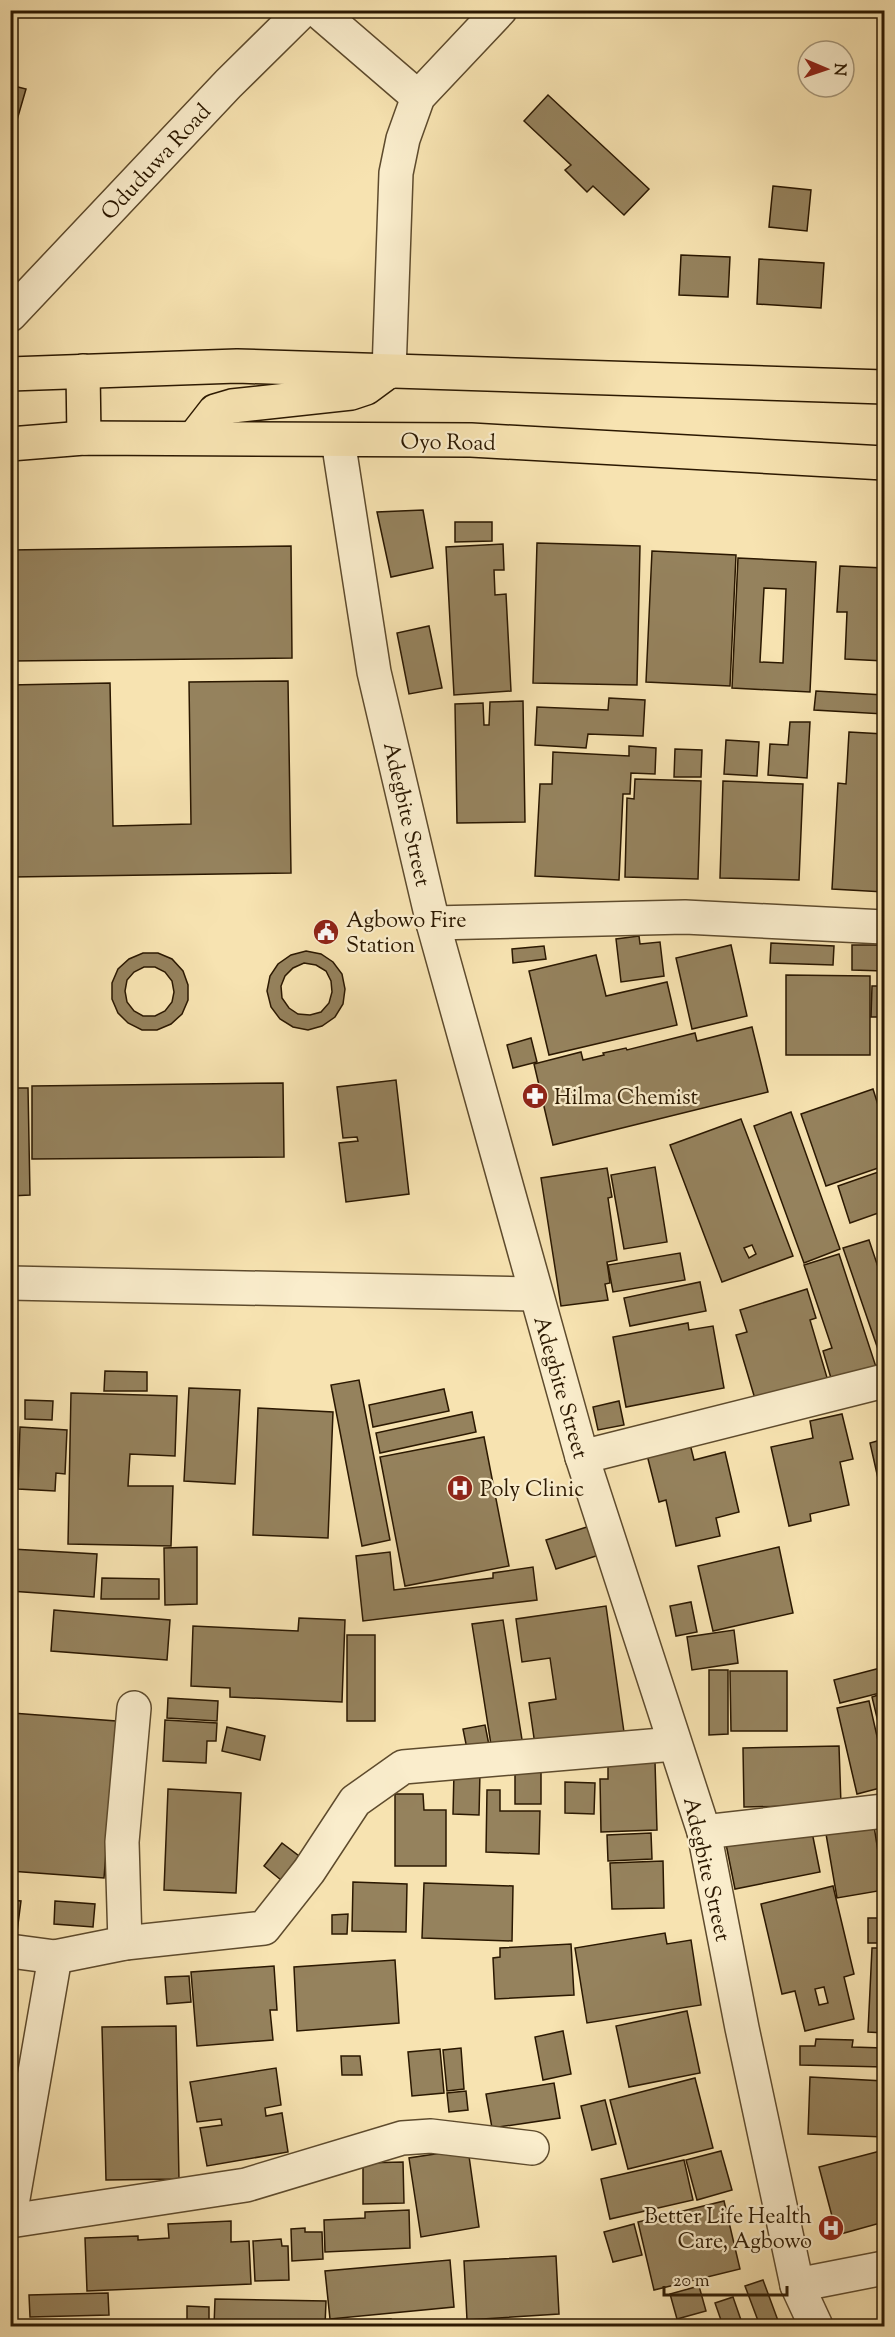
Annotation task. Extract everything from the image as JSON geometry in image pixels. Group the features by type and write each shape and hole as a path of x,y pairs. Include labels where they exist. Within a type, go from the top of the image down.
{"highway":[{"path":"10,374 237,366 885,387"},
{"path":"82,370 84,438"},
{"path":"194,438 214,411 232,406 351,393 366,388 389,372"},
{"name":"Oyo Road","path":"10,444 84,438 471,440 885,463"}],"street":[{"name":"Oduduwa Road","path":"10,315 228,84 303,10"},
{"path":"317,10 418,97"},
{"path":"389,372 396,172 403,139 418,97 500,10"},
{"name":"Adegbite Street","path":"338,440 374,672 433,923 582,1457 704,1832 797,2285 816,2326"},
{"path":"433,923 684,917 885,927"},
{"path":"10,1283 535,1294"},
{"path":"582,1457 885,1382"},
{"path":"125,1943 122,1842 134,1708"},
{"path":"10,1951 55,1957 125,1943 264,1928 309,1871 355,1801 403,1767 674,1744"},
{"path":"704,1832 885,1811"},
{"path":"55,1957 10,2218 246,2185 402,2138 431,2136 532,2148"},
{"path":"797,2285 885,2268"}],"building":[{"path":"10,85 26,89 10,144"},
{"path":"548,95 649,189 624,215 593,186 587,192 565,170 571,165 524,121"},
{"path":"773,186 811,190 807,231 769,227"},
{"path":"681,255 730,257 728,297 679,295"},
{"path":"759,259 824,263 821,308 757,304"},
{"path":"423,510 433,568 391,577 377,512"},
{"path":"455,522 492,522 492,541 455,542"},
{"path":"537,543 640,546 637,685 533,683"},
{"path":"503,544 504,570 494,570 495,595 506,594 511,691 454,695 446,547"},
{"path":"291,546 292,658 10,661 10,550"},
{"path":"652,551 736,555 730,686 646,682"},
{"path":"738,558 816,562 810,692 732,688","holes":["764,588 786,589 783,663 760,662"]},
{"path":"840,566 884,568 884,661 845,659 847,612 837,612"},
{"path":"429,626 442,688 409,694 397,633"},
{"path":"288,681 291,873 12,877 10,685 110,683 113,826 191,824 189,682"},
{"path":"816,691 884,695 884,714 814,710"},
{"path":"609,698 645,700 643,736 588,734 586,748 535,745 537,707 608,710"},
{"path":"523,701 525,822 457,823 455,704 483,703 484,725 489,725 490,702"},
{"path":"790,722 810,722 807,778 768,775 770,744 788,745"},
{"path":"849,732 884,734 884,892 832,889 838,783 846,784"},
{"path":"726,740 759,742 757,776 724,774"},
{"path":"629,746 656,748 655,774 631,773 630,794 623,794 619,880 535,876 540,784 552,784 553,752 629,756"},
{"path":"675,749 702,750 701,777 674,777"},
{"path":"635,779 701,781 698,879 625,877 627,798 634,799"},
{"path":"723,781 803,784 799,880 720,878"},
{"path":"639,936 640,944 660,942 664,976 621,982 616,939"},
{"path":"771,943 834,946 833,965 770,963"},
{"path":"731,945 747,1016 692,1029 676,958"},
{"path":"852,945 884,945 884,971 852,970"},
{"path":"544,946 546,959 513,963 512,949"},
{"path":"306,951 321,954 333,962 342,974 345,989 343,1004 335,1017 322,1026 308,1030 293,1027 280,1019 271,1007 267,991 270,976 278,964 291,955","holes":["304,963 316,965 326,971 331,981 332,992 329,1003 321,1012 310,1015 298,1014 289,1008 282,998 281,986 285,976 293,968"]},
{"path":"143,953 158,953 172,959 183,971 188,985 188,1000 182,1014 171,1024 157,1030 142,1030 128,1023 118,1013 112,999 112,983 118,969 129,959","holes":["144,967 155,967 165,972 172,981 174,992 172,1002 165,1011 155,1016 143,1016 134,1011 127,1002 125,991 127,980 134,972"]},
{"path":"596,955 606,996 667,982 677,1025 549,1055 529,971"},
{"path":"786,975 870,976 870,1055 786,1055"},
{"path":"872,986 884,986 884,1017 871,1017"},
{"path":"752,1027 768,1092 553,1145 534,1064 581,1052 583,1060 604,1055 603,1053 626,1048 627,1050 695,1033 697,1041"},
{"path":"531,1038 537,1062 513,1068 507,1045"},
{"path":"396,1080 409,1194 346,1202 339,1143 358,1141 357,1137 343,1138 337,1087"},
{"path":"283,1083 284,1157 32,1159 32,1086"},
{"path":"10,1088 28,1088 30,1195 10,1196"},
{"path":"873,1089 884,1124 884,1166 826,1186 801,1114"},
{"path":"791,1112 840,1249 804,1263 754,1126"},
{"path":"741,1119 793,1256 722,1282 670,1145","holes":["752,1245 756,1254 749,1258 744,1248"]},
{"path":"655,1167 667,1242 624,1249 611,1175"},
{"path":"607,1168 612,1197 608,1198 617,1260 607,1262 610,1283 605,1284 608,1300 561,1306 541,1178"},
{"path":"884,1170 884,1211 850,1223 838,1186"},
{"path":"869,1240 879,1270 884,1268 884,1356 880,1355 843,1248"},
{"path":"680,1253 685,1280 613,1292 608,1265"},
{"path":"839,1254 877,1370 833,1385 823,1351 832,1348 804,1265"},
{"path":"700,1282 706,1311 630,1326 624,1298"},
{"path":"807,1289 816,1318 810,1320 828,1381 758,1409 736,1335 747,1332 740,1310"},
{"path":"688,1323 689,1330 713,1326 724,1388 626,1407 613,1337"},
{"path":"105,1371 147,1372 147,1391 104,1391"},
{"path":"359,1380 390,1540 362,1546 331,1385"},
{"path":"189,1388 240,1390 235,1484 184,1481"},
{"path":"444,1389 449,1411 373,1427 369,1405"},
{"path":"71,1393 177,1396 175,1456 130,1454 128,1486 173,1486 171,1546 68,1544"},
{"path":"25,1400 53,1401 52,1420 25,1419"},
{"path":"619,1401 624,1425 598,1430 593,1407"},
{"path":"258,1408 333,1412 328,1538 253,1535"},
{"path":"472,1412 476,1432 380,1453 376,1433"},
{"path":"842,1414 853,1459 840,1462 849,1505 810,1514 811,1521 789,1526 771,1447 813,1438 810,1421"},
{"path":"20,1427 67,1430 65,1474 56,1473 55,1491 18,1489"},
{"path":"484,1437 509,1566 405,1586 380,1457"},
{"path":"884,1439 884,1505 870,1443"},
{"path":"690,1444 694,1460 725,1452 739,1512 716,1518 720,1536 676,1546 666,1500 659,1502 647,1455"},
{"path":"590,1526 599,1555 556,1569 546,1540"},
{"path":"197,1547 197,1604 165,1605 164,1548"},
{"path":"779,1547 793,1613 713,1631 698,1566"},
{"path":"12,1549 97,1554 94,1597 10,1591"},
{"path":"390,1552 394,1590 493,1578 493,1573 533,1567 537,1600 363,1621 356,1556"},
{"path":"102,1578 159,1579 159,1599 101,1599"},
{"path":"691,1602 697,1632 676,1636 670,1606"},
{"path":"606,1606 624,1732 535,1745 529,1703 556,1699 550,1658 522,1662 516,1619"},
{"path":"54,1610 170,1620 167,1660 51,1651"},
{"path":"299,1618 345,1620 342,1702 230,1697 230,1688 191,1686 193,1626 298,1631"},
{"path":"503,1620 523,1746 492,1751 472,1624"},
{"path":"734,1630 738,1663 692,1670 687,1637"},
{"path":"347,1635 375,1635 375,1721 347,1721"},
{"path":"884,1667 884,1692 840,1703 834,1680"},
{"path":"709,1670 728,1670 728,1734 709,1735"},
{"path":"730,1671 787,1671 787,1731 731,1731"},
{"path":"884,1693 884,1747 872,1697"},
{"path":"168,1698 218,1701 217,1721 167,1718"},
{"path":"869,1701 884,1767 884,1787 857,1794 837,1708"},
{"path":"12,1713 116,1721 104,1878 10,1871"},
{"path":"165,1720 217,1723 216,1741 207,1741 206,1763 163,1761"},
{"path":"485,1725 490,1750 468,1754 463,1729"},
{"path":"227,1727 265,1736 260,1760 222,1751"},
{"path":"839,1746 841,1805 744,1807 743,1748"},
{"path":"655,1762 657,1830 601,1832 600,1779 608,1779 608,1763"},
{"path":"515,1770 541,1770 541,1804 515,1804"},
{"path":"454,1772 480,1772 479,1815 453,1814"},
{"path":"565,1782 595,1783 594,1814 565,1813"},
{"path":"168,1789 241,1793 236,1893 164,1890"},
{"path":"487,1790 500,1790 500,1811 540,1811 539,1854 486,1852"},
{"path":"395,1794 423,1794 424,1810 446,1810 446,1866 395,1866"},
{"path":"874,1826 884,1890 837,1898 826,1834"},
{"path":"811,1827 820,1872 735,1889 726,1844"},
{"path":"651,1833 652,1859 608,1861 607,1835"},
{"path":"282,1843 299,1856 281,1880 264,1866"},
{"path":"663,1861 664,1908 612,1909 610,1863"},
{"path":"353,1882 407,1884 406,1932 352,1931"},
{"path":"424,1883 513,1886 512,1941 422,1938"},
{"path":"833,1886 854,1974 844,1977 854,2019 805,2031 795,1991 782,1994 761,1904","holes":["824,1987 828,2003 819,2005 815,1989"]},
{"path":"10,1900 21,1901 17,1932 10,1931"},
{"path":"55,1901 95,1904 93,1927 54,1924"},
{"path":"348,1914 347,1934 332,1934 332,1915"},
{"path":"868,1918 884,1918 884,1943 868,1943"},
{"path":"665,1933 667,1944 691,1940 701,2005 587,2023 575,1948"},
{"path":"571,1944 574,1995 495,1999 493,1958 500,1957 500,1948"},
{"path":"872,1948 884,1948 884,2033 868,2032"},
{"path":"395,1960 399,2023 297,2031 294,1967"},
{"path":"274,1966 277,2010 270,2010 273,2040 197,2046 191,1972"},
{"path":"189,1976 191,2002 167,2004 165,1977"},
{"path":"687,2011 700,2073 629,2087 616,2026"},
{"path":"176,2026 179,2179 106,2180 102,2027"},
{"path":"563,2031 571,2074 543,2080 535,2037"},
{"path":"816,2039 853,2040 852,2047 884,2048 884,2067 800,2065 800,2046 815,2046"},
{"path":"461,2048 464,2089 447,2091 443,2050"},
{"path":"440,2049 444,2093 412,2096 408,2052"},
{"path":"341,2056 360,2056 362,2075 342,2075"},
{"path":"276,2068 281,2105 265,2108 266,2116 282,2113 288,2152 207,2166 200,2128 222,2125 221,2119 197,2122 190,2082"},
{"path":"810,2077 884,2081 884,2137 808,2134"},
{"path":"695,2078 713,2148 628,2169 610,2100"},
{"path":"554,2083 560,2118 492,2128 486,2094"},
{"path":"466,2091 468,2110 449,2112 447,2093"},
{"path":"605,2100 616,2144 592,2150 581,2106"},
{"path":"468,2149 479,2227 421,2237 409,2158"},
{"path":"884,2150 884,2222 837,2235 819,2167"},
{"path":"721,2151 732,2190 697,2200 686,2160"},
{"path":"684,2160 693,2200 610,2219 601,2179"},
{"path":"403,2162 404,2203 363,2204 363,2163"},
{"path":"724,2201 740,2269 654,2290 638,2222"},
{"path":"409,2210 410,2248 325,2252 324,2220 365,2218 365,2212"},
{"path":"231,2221 231,2242 249,2241 251,2284 87,2291 85,2238 138,2236 138,2240 169,2238 168,2224"},
{"path":"634,2224 642,2255 613,2262 604,2232"},
{"path":"305,2228 305,2232 322,2232 323,2259 292,2261 291,2229"},
{"path":"281,2239 282,2246 288,2246 289,2280 255,2281 253,2241"},
{"path":"556,2256 559,2314 467,2320 464,2261"},
{"path":"450,2260 454,2307 330,2319 325,2271"},
{"path":"763,2280 780,2326 760,2326 745,2286"},
{"path":"699,2286 706,2311 677,2319 670,2294"},
{"path":"108,2293 109,2315 30,2317 29,2295"},
{"path":"733,2297 742,2323 723,2326 715,2303"},
{"path":"215,2299 326,2301 325,2326 214,2326"},
{"path":"187,2306 209,2307 209,2326 187,2326"},
{"path":"391,2319 391,2326 329,2326 328,2321"}],"place":[{"name":"Agbowo Fire Station","path":"326,932"},
{"name":"Hilma Chemist","path":"535,1096"},
{"name":"Poly Clinic","path":"460,1488"},
{"name":"Better Life Health Care, Agbowo","path":"831,2228"}]}
